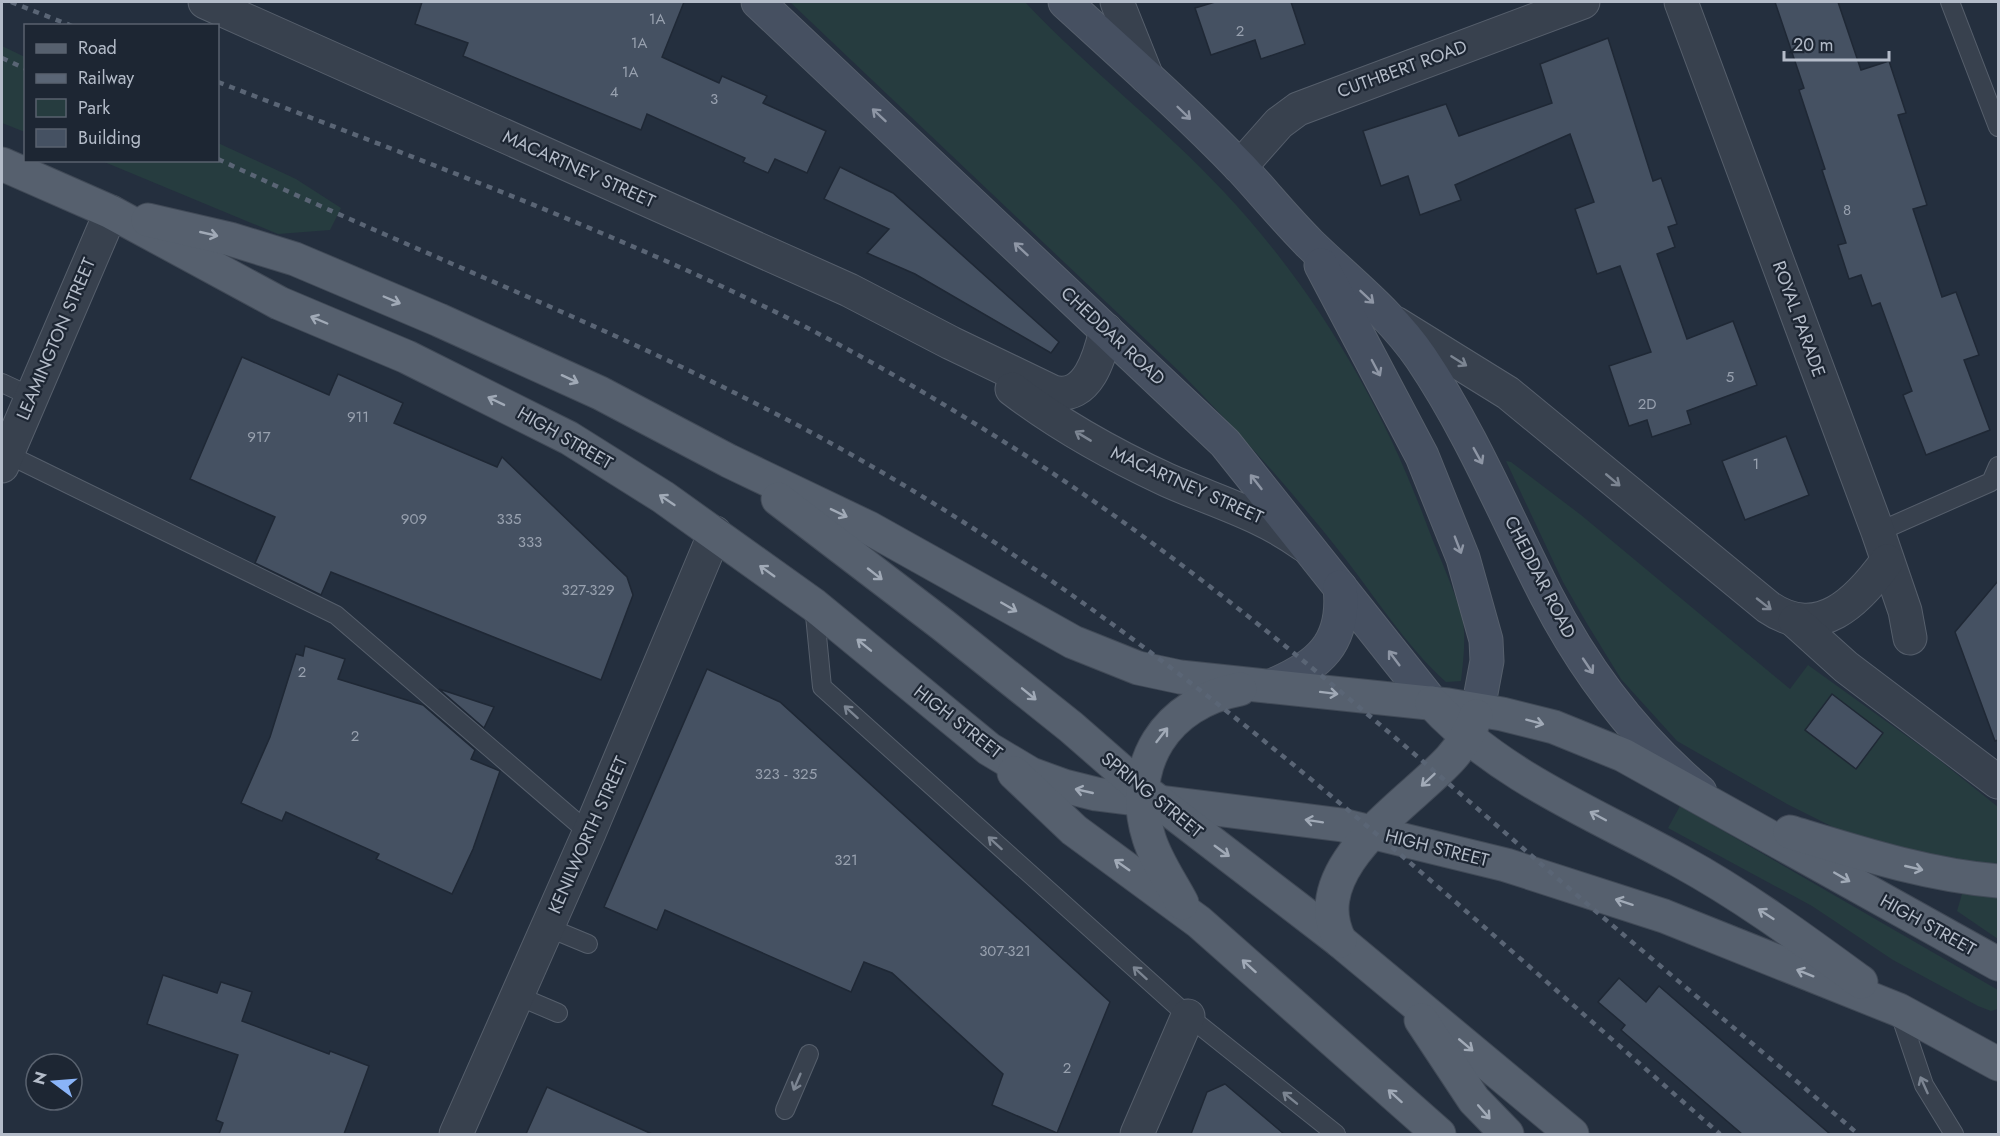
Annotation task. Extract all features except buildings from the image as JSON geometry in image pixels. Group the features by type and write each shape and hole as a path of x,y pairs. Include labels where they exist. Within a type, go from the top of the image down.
{"main road":[{"name":"CHEDDAR ROAD","path":"758,2 1225,443 1432,703"},
{"name":"CHEDDAR ROAD","path":"1065,2 1240,167 1309,242 1391,320 1409,341 1440,388 1495,487 1546,596 1584,660 1613,701 1686,780 1730,813"},
{"name":"HIGH STREET","path":"2,164 111,212 279,303 407,357 527,416 613,465 715,533 814,605 973,737 1004,759 1046,780 1096,794 1148,797 1303,819 1371,832 1506,865 1631,904 1899,1010 1998,1064"},
{"name":"HIGH STREET","path":"111,212 230,239 295,259 439,320 600,393 729,461 879,533 1038,624 1102,655 1166,674 1432,703 1472,723 1534,782 1682,862 1754,906 1899,1010"},
{"name":"CHEDDAR ROAD","path":"1309,242 1422,456 1463,558 1486,640 1484,683 1472,723 1449,760 1371,832 1352,857 1338,883 1332,910 1333,926 1340,941"},
{"name":"SPRING STREET","path":"729,461 943,625 1071,728 1148,797 1340,941 1572,1134"},
{"path":"1186,912 1150,841 1146,764 1152,749 1181,715 1208,698 1265,686 1304,670 1326,650 1339,625 1342,609 1341,587"},
{"name":"HIGH STREET","path":"1472,723 1545,725 1623,755 1998,964"},
{"path":"973,737 1021,778 1074,830 1186,912 1439,1134"},
{"path":"1730,813 1910,867 1957,877 1998,881"},
{"path":"1404,993 1474,1100 1507,1134"}],"street":[{"name":"MACARTNEY STREET","path":"205,2 849,290 1046,389 1065,394 1083,384 1093,371 1106,330"},
{"path":"1117,2 1147,77"},
{"name":"CUTHBERT ROAD","path":"1240,167 1279,123 1298,109 1583,2"},
{"name":"ROYAL PARADE","path":"1681,2 1883,547 1905,611 1910,638"},
{"name":"LEAMINGTON STREET","path":"4,460 111,212"},
{"name":"CHEDDAR ROAD","path":"1391,320 1508,393 1768,607 1795,621 1846,667 1998,782"},
{"name":"MACARTNEY STREET","path":"951,343 1022,397 1083,437 1168,480 1259,517 1304,545"},
{"name":"KENILWORTH STREET","path":"456,1134 589,833 715,533"},
{"path":"1795,621 1819,617 1847,607 1863,592 1883,547"},
{"path":"1137,1134 1188,1016"}],"lane":[{"path":"1950,2 1998,128"},
{"path":"2,383 32,397"},
{"path":"4,460 336,615 589,833"},
{"path":"1883,547 1991,482 1998,466"},
{"path":"814,605 822,687 1188,1016 1336,1134"},
{"path":"547,927 588,944"},
{"path":"518,996 558,1013"},
{"path":"1899,1010 1924,1085 1954,1134"},
{"path":"785,1110 809,1054"}],"green space":[{"path":"790,2 1025,2 1074,51 1201,168 1258,230 1288,269 1317,309 1368,393 1410,482 1456,599 1464,629 1461,681 1446,682 1417,652 1303,506 1183,375"},
{"path":"2,46 24,57 24,132 2,123"},
{"path":"219,143 296,179 341,208 330,230 278,234 104,162 219,162"},
{"path":"1506,461 1511,462 1581,515 1790,689 1808,665 1933,755 1998,807 1998,866 1903,852 1841,831 1787,804 1677,741 1621,679 1586,622 1563,582"},
{"path":"1680,806 1998,990 1998,1009 1991,1011 1978,1006 1893,960 1812,906 1668,828"},
{"path":"1962,894 1998,895 1998,939 1957,911"}],"railway":[{"path":"11,2 67,24"},
{"path":"2,58 24,68"},
{"path":"219,82 490,187 691,272 846,348 990,433 1066,482 1140,534 1282,644 1352,701 1858,1134"},
{"path":"219,159 558,310 726,389 809,431 890,477 1002,547 1111,623 1217,703 1320,786 1720,1134"}]}
